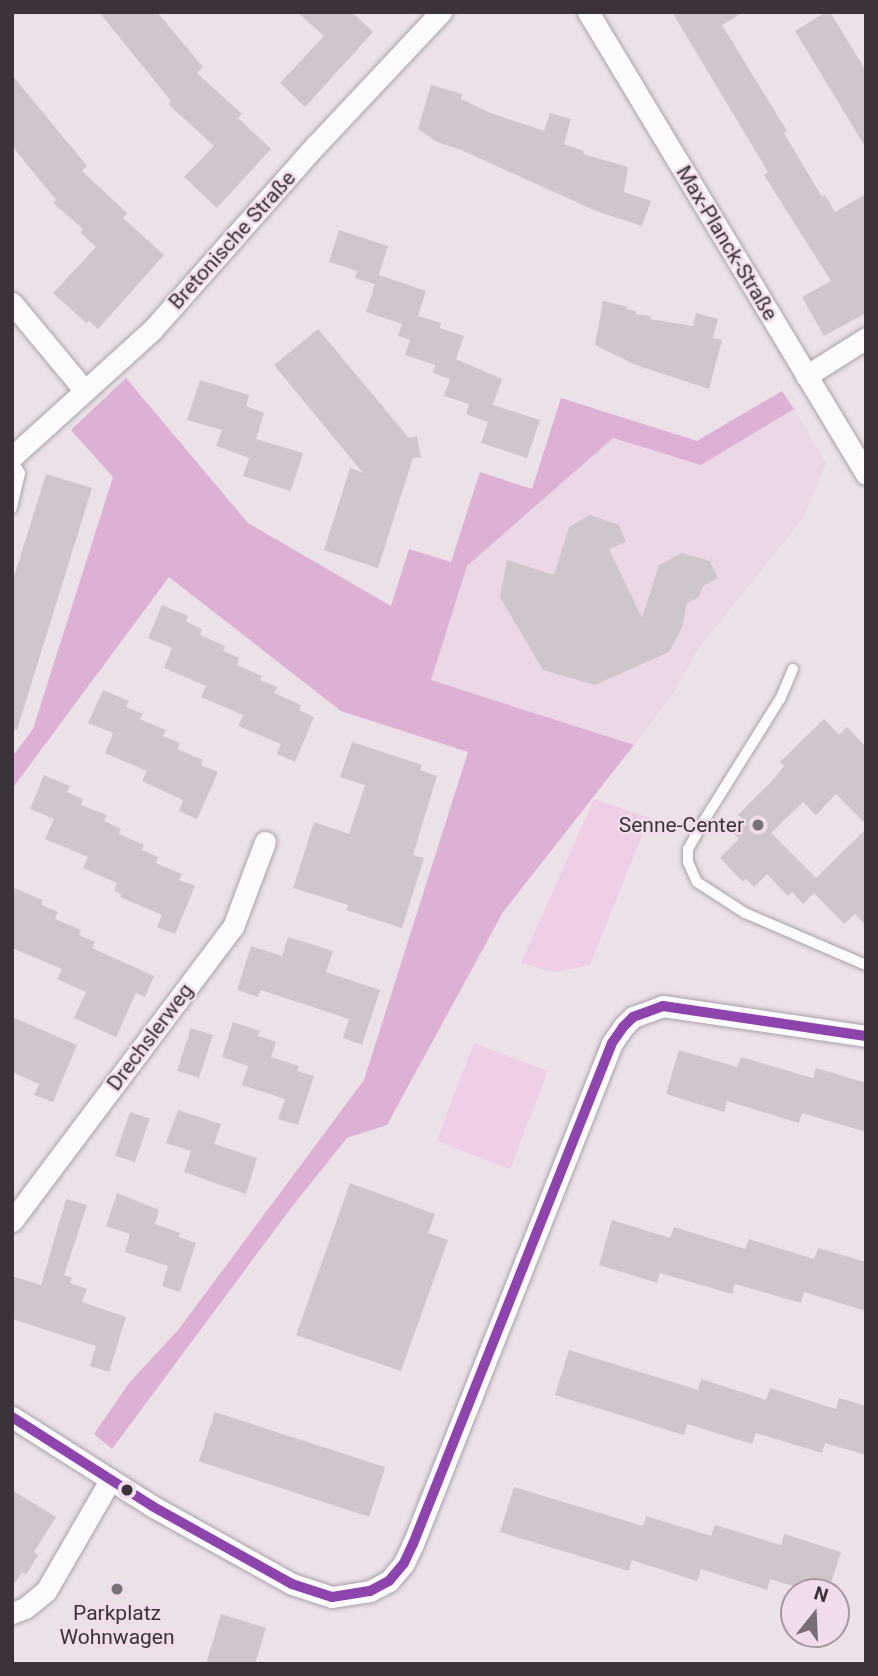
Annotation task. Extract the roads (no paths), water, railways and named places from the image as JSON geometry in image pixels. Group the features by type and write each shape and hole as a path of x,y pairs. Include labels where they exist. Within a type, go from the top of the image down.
{"street":[{"name":"Bretonische Straße","path":"12,459 153,329 316,145 441,12"},
{"name":"Max-Planck-Straße","path":"588,12 866,474"},
{"path":"12,303 85,391"},
{"path":"806,376 866,338"},
{"name":"Drechslerweg","path":"12,1221 233,927 265,842"},
{"path":"12,1417 110,1480 218,1543 314,1593 340,1597 370,1591 389,1581 409,1554 612,1043 623,1027 633,1017 663,1006 866,1036"},
{"path":"12,1613 25,1608 46,1591 110,1480"}],"lane":[{"path":"12,459 20,473 12,508"},
{"path":"793,669 780,699 688,849 688,862 697,882 745,913 866,965"}],"place":[{"name":"Senne-Center","path":"758,825"},
{"name":"Parkplatz Wohnwagen","path":"117,1589"}]}
